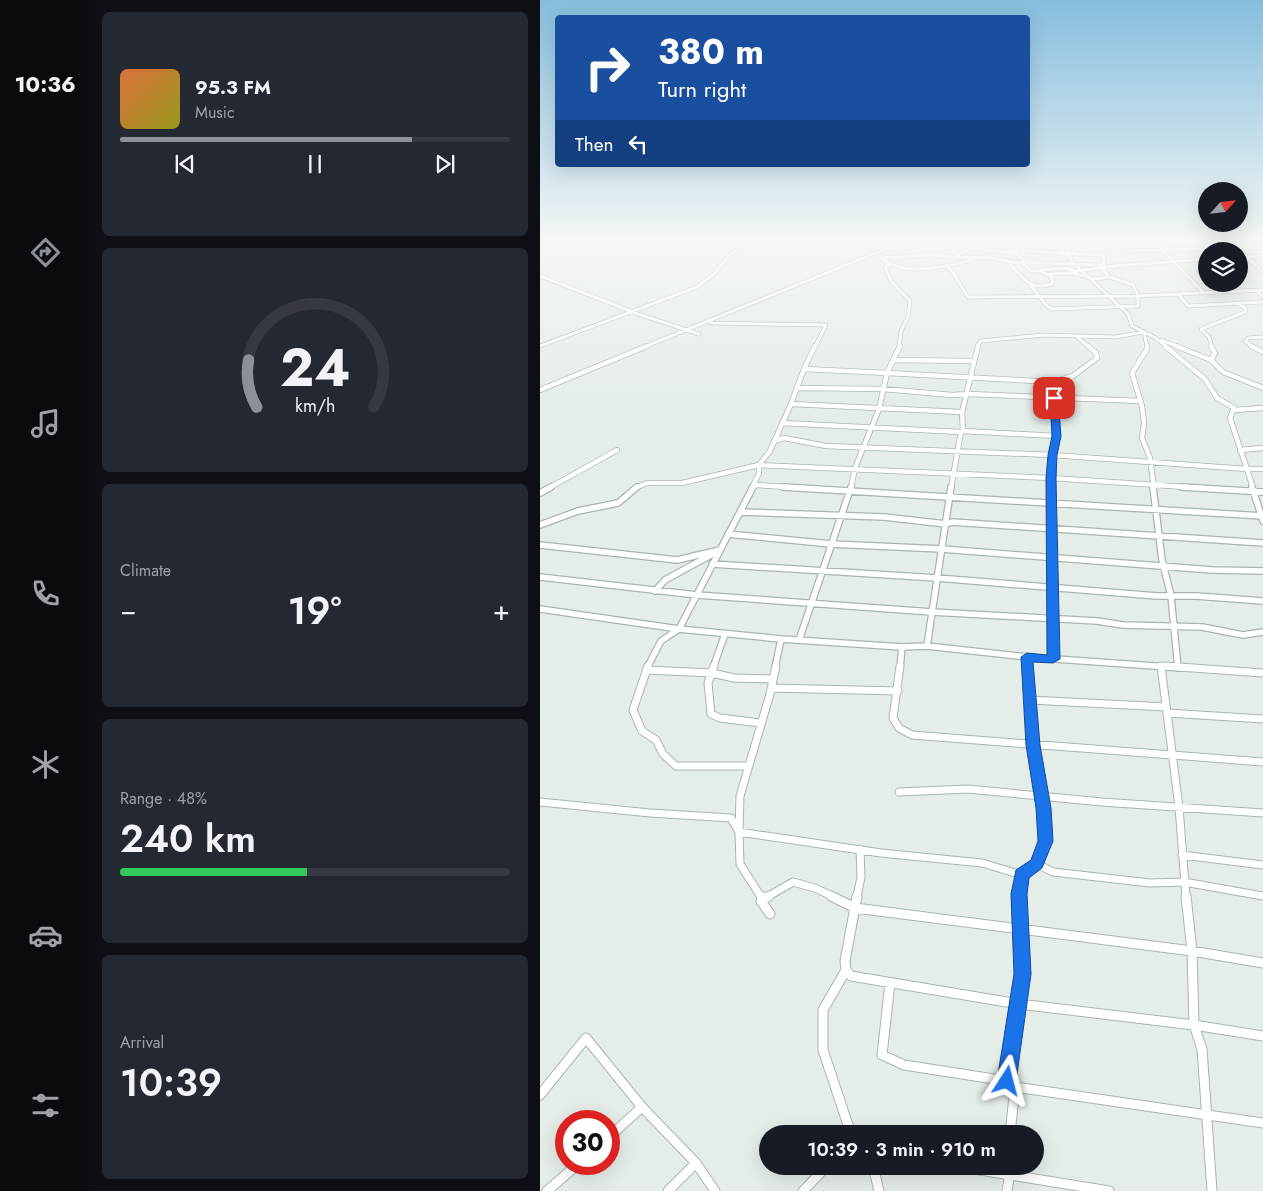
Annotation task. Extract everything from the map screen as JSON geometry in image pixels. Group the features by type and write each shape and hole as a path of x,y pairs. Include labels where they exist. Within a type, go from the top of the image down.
{"street":[{"path":"584,293 664,324 699,334"},
{"path":"540,346 682,293"},
{"path":"540,390 781,293"},
{"path":"799,640 830,544 850,491 855,468 870,427 879,409 887,373 900,346 901,331 908,317 910,301 902,293"},
{"path":"965,293 968,297 1138,296 1196,293"},
{"path":"1037,293 1046,305 1052,309 1138,306 1136,293"},
{"path":"1105,293 1128,314 1132,326 1180,349 1211,360 1224,372 1263,388"},
{"path":"1178,294 1188,306 1263,302"},
{"path":"1211,360 1215,352 1209,343 1209,337 1201,328 1245,312 1246,309 1238,304"},
{"path":"706,323 826,326 804,369 770,451 759,465 754,484 679,629 660,641 646,670 633,710 642,731 656,740 663,754 676,766 748,766"},
{"path":"927,646 953,472 962,431 962,412 969,394 973,361 980,341 1044,335 1116,337 1144,332"},
{"path":"1144,332 1147,349 1132,373 1143,408 1144,432 1142,438 1150,462 1163,565 1170,596 1178,668"},
{"path":"804,369 1053,382 1073,376 1097,358 1096,353 1077,337"},
{"path":"1154,337 1205,379 1215,395 1234,410 1263,408"},
{"path":"1263,337 1248,338 1245,341 1256,350 1263,352"},
{"path":"893,360 973,361"},
{"path":"1053,382 1057,436 1052,455 1051,478 1053,659"},
{"path":"797,388 883,389 952,395 969,394 1140,401"},
{"path":"791,404 962,412"},
{"path":"754,484 1156,508 1263,518 1230,418 1234,410"},
{"path":"782,423 1057,436"},
{"path":"774,441 784,438 826,446 1052,455 1263,469"},
{"path":"1240,450 1263,448"},
{"path":"540,493 617,450"},
{"path":"540,525 578,511 618,503 636,487 647,483 682,483 759,465 953,472 1263,492"},
{"path":"740,512 884,517 946,524 952,522 1263,543"},
{"path":"728,534 830,544 1051,556 1212,570 1263,571"},
{"path":"540,545 677,560 720,550"},
{"path":"655,591 665,580 720,550"},
{"path":"712,564 1263,601"},
{"path":"540,577 655,591 811,604 861,605 932,612 1097,621 1123,625 1202,628 1244,635 1263,632"},
{"path":"540,609 679,629 781,639 927,646 1027,657 1263,673"},
{"path":"725,634 708,683 711,714 720,718 760,723"},
{"path":"763,900 740,864 740,796 771,688 781,639"},
{"path":"902,646 898,691 893,718 899,728 912,735 1263,762"},
{"path":"1010,1125 1011,1084 1022,974 1019,894 1022,875 1037,864 1046,841 1042,796 1033,745 1027,657"},
{"path":"1161,666 1179,807 1184,882 1192,951 1194,1026 1202,1048 1205,1114 1212,1191"},
{"path":"646,670 712,673 734,678 772,679"},
{"path":"771,688 898,691"},
{"path":"1030,700 1263,719"},
{"path":"899,792 968,789 1263,813"},
{"path":"540,802 650,814 731,818 739,832 939,860 982,863 1022,875"},
{"path":"860,849 861,877 844,962 846,970 851,976 1019,1004 1263,1036"},
{"path":"1182,855 1263,865"},
{"path":"1037,864 1053,872 1150,883 1184,882 1263,896"},
{"path":"770,914 760,901 793,882 815,888 855,908 1021,928 1263,962"},
{"path":"846,970 823,1010 823,1050 848,1125"},
{"path":"890,983 882,1055 904,1065 1011,1084 1263,1122"},
{"path":"540,1095 586,1038 642,1107 696,1163 716,1191"},
{"path":"620,1127 642,1107"},
{"path":"668,1191 696,1163"},
{"path":"547,1191 565,1175"},
{"path":"802,1191 818,1175"},
{"path":"875,1175 879,1191"},
{"path":"1007,1191 1010,1175"},
{"path":"1031,1175 1109,1191"}],"route":[{"path":"1007,1081 1022,974 1019,894 1022,875 1030,867 1037,864 1046,841 1044,808 1033,745 1027,657 1053,659 1051,478 1052,455 1057,436 1054,398"}]}
